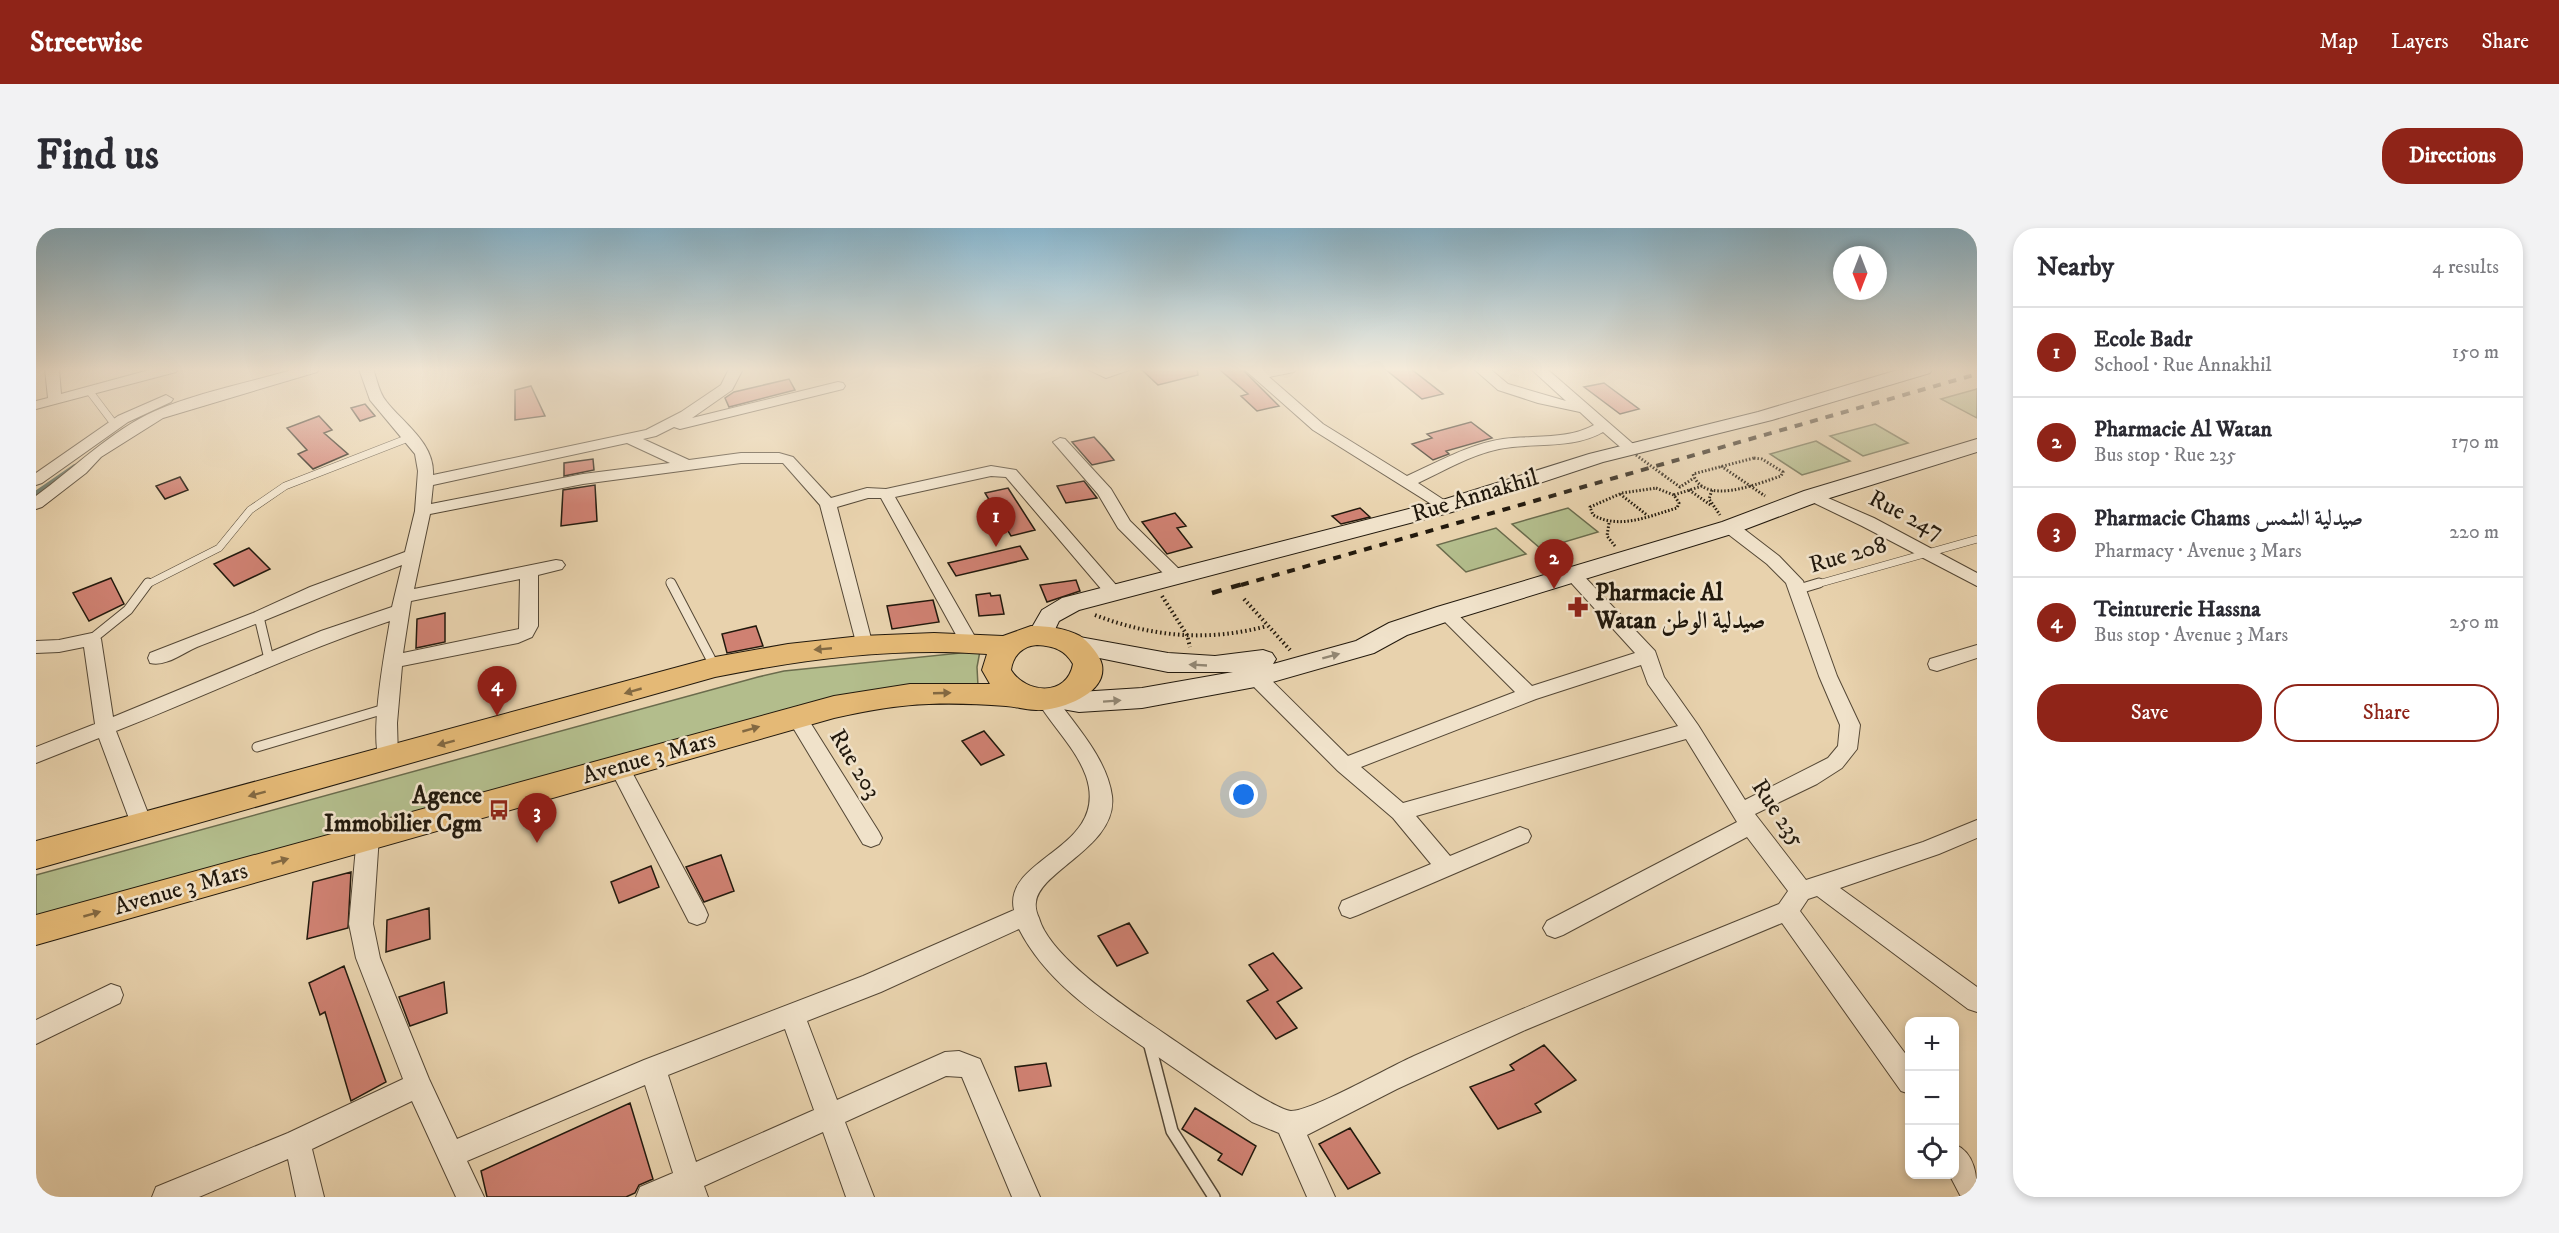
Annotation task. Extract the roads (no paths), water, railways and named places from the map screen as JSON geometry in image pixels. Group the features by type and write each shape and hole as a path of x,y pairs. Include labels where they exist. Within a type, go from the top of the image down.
{"main road":[{"name":"Rue Annakhil","path":"1040,636 1046,619 1051,613 1071,604 1175,575 1444,507 1771,414"},
{"path":"1398,629 1355,631 1291,651 1249,670 1142,659 1074,645 1051,636 1022,639 1008,646 997,661 999,678 1014,693 1088,702 1142,698 1249,670 1365,647 1398,629 1446,613 1730,527 1812,496 1977,445"},
{"path":"36,855 716,668 805,650 969,642 1008,646"},
{"path":"1042,698 1069,694 1080,686 1086,676 1087,665 1083,654 1074,645"},
{"name":"Avenue 3 Mars","path":"36,930 796,716 896,696 977,693 1042,698"}],"street":[{"path":"36,480 132,414"},
{"path":"36,504 81,470 96,454 163,414"},
{"path":"388,759 388,708 393,661 402,604 423,511 426,471 423,453 390,414"},
{"path":"651,433 687,414"},
{"path":"425,482 631,439 726,414"},
{"path":"1302,414 1317,426 1444,507"},
{"path":"1589,414 1634,452"},
{"path":"1407,482 1477,450 1502,444 1584,438 1604,426"},
{"path":"631,439 687,465"},
{"path":"1060,442 1105,492 1124,524 1175,575"},
{"path":"541,456 544,486"},
{"path":"423,511 583,479 741,458 788,460 828,504 864,646"},
{"path":"481,470 483,499"},
{"path":"828,504 867,493 886,494 991,471 1011,473 1114,592"},
{"path":"886,494 969,642"},
{"name":"Rue 247","path":"1812,496 1929,553 1977,580"},
{"path":"1555,928 1746,818 1835,763 1847,749 1850,725 1828,676 1799,589 1794,580 1779,565 1730,527"},
{"path":"157,658 187,644 259,617 316,591 414,555"},
{"path":"36,755 205,688 402,604 556,565"},
{"path":"393,661 518,637 526,633 529,626 530,573"},
{"name":"Rue 235","path":"1574,576 1648,656 1655,679 1691,730 1746,818 1811,888 1977,1001"},
{"path":"1446,613 1529,694"},
{"path":"36,647 59,646 92,639 105,727 142,826"},
{"path":"1937,664 1977,651"},
{"path":"1346,765 1529,694 1648,656"},
{"path":"1249,670 1346,765 1400,812 1446,866"},
{"path":"1042,698 1096,776 1101,806 1096,822 1083,839 1038,878 1028,891 1024,903 1033,931 1044,947 1077,983 1146,1034 1261,1113 1288,1124 1306,1122 1388,1080 1514,1023 1787,911 1811,888 1931,848 1977,829"},
{"name":"Rue 203","path":"796,716 870,838"},
{"path":"1400,812 1691,730"},
{"path":"619,767 697,915"},
{"path":"368,836 361,924 368,958 418,1085 470,1197"},
{"path":"1350,908 1520,836"},
{"path":"1787,911 1812,951 1905,1075"},
{"path":"452,1154 653,1069 872,984 1027,915"},
{"path":"36,1032 111,994"},
{"path":"792,1015 860,1197"},
{"path":"650,1197 692,1188 829,1115 945,1064 959,1064 971,1068 1026,1197"},
{"path":"653,1069 692,1188"},
{"path":"166,1197 297,1142 418,1085"},
{"path":"1288,1124 1321,1197"},
{"path":"297,1142 310,1197"},
{"path":"1959,1166 1976,1197"}],"lane":[{"path":"107,414 115,424"},
{"path":"92,639 128,610 147,584 219,548 250,510 285,486 411,437"},
{"name":"Rue 208","path":"1799,589 1977,539"},
{"path":"670,582 716,668"},
{"path":"259,617 269,659"},
{"path":"257,747 388,708"},
{"path":"1146,1034 1172,1131 1214,1197"}],"waterway":[{"path":"36,493 75,466"}],"railway":[{"path":"1241,585 1837,414"},
{"path":"1212,593 1246,583"}],"place":[{"name":"Ecole Badr","path":"996,547"},
{"name":"Pharmacie Al Watan","path":"1554,589"},
{"name":"Pharmacie Al Watan صيدلية الوطن","path":"1578,607"},
{"name":"Teinturerie Hassna","path":"497,716"},
{"name":"Agence Immobilier Cgm","path":"499,810"},
{"name":"Pharmacie Chams صيدلية الشمس","path":"537,843"}]}
